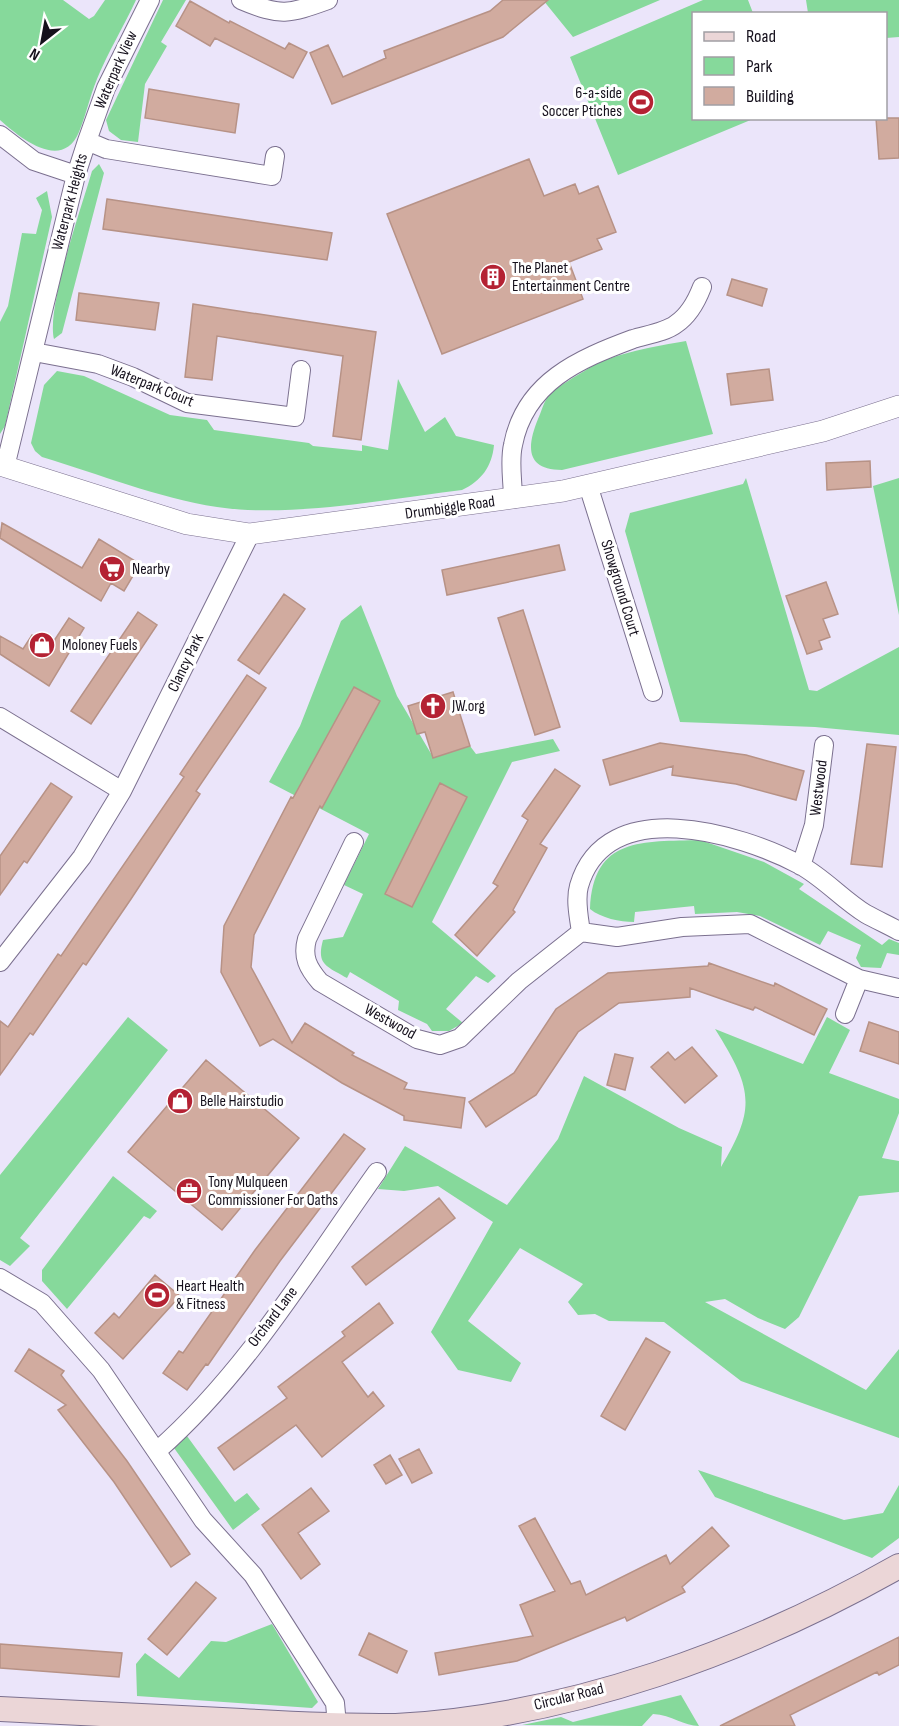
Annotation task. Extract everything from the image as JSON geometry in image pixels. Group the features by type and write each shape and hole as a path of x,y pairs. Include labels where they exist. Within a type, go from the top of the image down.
{"main road":[{"name":"Circular Road","path":"0,1709 239,1724 396,1726 497,1721 676,1667 762,1635 899,1566"}],"street":[{"name":"Waterpark View","path":"87,141 106,88 150,0"},
{"path":"241,0 264,10 292,13 328,0"},
{"path":"0,135 34,161 76,175"},
{"name":"Waterpark Heights","path":"3,466 34,352 76,175 87,141 106,149 272,176 275,156"},
{"path":"513,499 512,447 521,417 537,392 567,369 605,350 676,324 696,302 702,287"},
{"name":"Waterpark Court","path":"34,352 98,364 133,377 187,403 295,417 301,370"},
{"name":"Drumbiggle Road","path":"3,466 188,525 250,534 513,499 588,485 823,431 899,406"},
{"name":"Showground Court","path":"588,485 653,692"},
{"name":"Clancy Park","path":"0,962 82,857 122,791 250,534"},
{"path":"0,717 122,791"},
{"name":"Westwood","path":"801,866 814,825 824,745"},
{"path":"898,988 859,979 750,924 682,927 617,937 581,932 579,887 593,859 614,840 645,831 679,828 715,832 801,866 866,914 899,931"},
{"name":"Westwood","path":"354,842 307,939 303,952 309,968 320,982 417,1039 440,1045 460,1038 519,981 581,932"},
{"path":"845,1014 859,979"},
{"name":"Orchard Lane","path":"158,1451 191,1422 269,1325 377,1172"},
{"path":"3,1284 42,1303 101,1370 203,1520 253,1575 335,1703 337,1725"}],"green space":[{"path":"0,0 63,0 89,19 94,16 105,0 136,0 101,69 79,132 72,144 62,150 52,151 41,148 18,135 0,120"},
{"path":"163,0 186,0 161,42 167,46 145,84 138,142 121,140 109,131 106,120"},
{"path":"543,0 660,0 573,37"},
{"name":"6-a-side Soccer Ptiches","path":"703,0 748,0 753,12 692,12 692,120 751,120 618,175 570,57"},
{"path":"806,0 899,0 899,37 887,38 887,12 808,12"},
{"path":"99,164 104,173 62,333 54,339 55,305 66,256 92,171"},
{"path":"47,191 52,217 5,426 0,434 0,322 8,306 22,233 36,234 42,210 36,198"},
{"path":"686,341 713,434 562,470 541,466 535,461 531,447 534,429 546,400 555,390 589,368 611,358"},
{"path":"57,371 84,376 170,415 207,420 214,430 309,443 313,446 362,451 362,445 388,450 398,379 425,432 445,417 456,436 494,445 493,453 488,467 480,478 462,490 307,509 245,510 195,503 151,492 42,457 35,451 31,443 44,385"},
{"path":"746,478 809,690 817,691 899,647 899,735 815,727 680,722 625,531 630,513 743,484"},
{"path":"899,478 899,615 873,486"},
{"path":"361,605 397,696 433,757 470,746 476,754 553,739 560,751 512,762 432,922 496,976 488,983 476,976 446,1009 463,1023 449,1031 432,1031 427,1024 398,1010 399,1001 350,972 347,978 322,960 323,940 343,937 363,894 344,885 369,834 269,782 300,726 341,621"},
{"path":"700,840 764,862 804,884 799,889 882,945 889,939 899,943 899,955 887,953 881,968 861,967 856,958 861,945 828,931 820,945 760,916 737,912 695,914 694,906 635,912 634,922 611,919 590,909 593,885 600,868 611,856 641,843"},
{"path":"128,1017 168,1050 20,1238 30,1246 10,1266 0,1260 0,1175"},
{"path":"827,1017 850,1030 829,1073 899,1099 899,1113 882,1158 899,1161 899,1192 859,1196 799,1317 785,1329 758,1318 725,1299 705,1302 866,1390 899,1349 899,1438 741,1381 664,1322 609,1321 595,1314 578,1315 568,1302 583,1284 520,1248 468,1321 521,1363 511,1382 458,1370 431,1332 493,1222 438,1186 404,1191 378,1189 405,1146 507,1205 558,1139 584,1076 679,1128 722,1147 721,1167 740,1128 745,1113 745,1098 743,1083 737,1067 715,1029 803,1064"},
{"path":"113,1176 157,1211 150,1219 144,1216 67,1309 42,1281 42,1270"},
{"path":"187,1436 235,1502 247,1493 260,1509 233,1530 174,1448"},
{"path":"698,1470 844,1520 883,1513 899,1485 899,1538 872,1558 715,1497"},
{"path":"272,1624 318,1702 312,1708 137,1696 136,1664 145,1653 179,1678 211,1641 226,1642"},
{"path":"681,1695 699,1726 653,1714 642,1726 522,1725 561,1717 573,1722"}],"building":[{"path":"503,0 548,0 503,37 332,104 310,53 328,45 343,77 386,58 384,51 490,11"},
{"path":"190,1 229,23 230,21 285,49 289,43 307,52 293,78 215,38 210,46 176,26"},
{"path":"149,89 239,104 235,133 145,118"},
{"path":"899,118 899,158 879,159 876,120"},
{"name":"The Planet Entertainment Centre","path":"529,159 544,196 575,184 579,194 598,186 616,232 597,239 602,249 569,262 583,299 442,354 387,214"},
{"path":"107,199 332,233 327,260 103,229"},
{"path":"732,279 767,289 762,306 727,295"},
{"path":"79,293 159,303 155,330 76,320"},
{"path":"193,304 376,332 361,440 333,436 343,356 217,336 212,380 185,377"},
{"path":"769,369 773,400 731,405 727,374"},
{"path":"870,461 871,487 827,490 826,463"},
{"path":"2,523 82,568 99,539 140,564 124,591 111,583 101,601 0,538"},
{"path":"559,545 565,570 447,595 442,570"},
{"path":"826,582 838,614 823,619 830,637 819,641 822,649 807,654 786,596"},
{"path":"284,594 305,609 259,674 238,660"},
{"path":"523,610 560,727 535,735 498,618"},
{"path":"138,612 157,625 91,724 71,711"},
{"path":"69,618 84,628 49,686 0,654 0,636 23,649 32,635 50,647"},
{"path":"247,675 266,688 196,791 200,794 86,965 83,963 33,1035 30,1033 0,1075 0,1021 8,1027 58,954 61,956 184,777 180,774"},
{"path":"354,687 380,701 322,808 320,806 254,935 251,967 292,1043 305,1023 354,1053 352,1055 407,1083 404,1089 465,1098 461,1128 404,1120 404,1116 342,1083 273,1039 260,1046 221,972 224,926 291,797 293,798"},
{"path":"453,692 470,746 433,758 425,732 417,734 408,706"},
{"path":"660,743 746,755 804,771 796,800 736,784 672,775 673,766 610,785 603,760"},
{"path":"867,744 896,747 882,867 851,864"},
{"path":"555,769 580,786 540,844 547,848 513,910 515,912 477,956 455,935 498,886 493,883 528,820 522,816"},
{"path":"51,783 72,797 27,863 24,861 0,895 0,856"},
{"path":"440,783 467,797 412,907 385,894"},
{"path":"709,963 774,986 775,983 827,1009 814,1035 755,1007 753,1010 690,988 690,997 619,1003 578,1032 536,1095 486,1127 469,1102 514,1073 556,1009 608,973 708,966"},
{"path":"869,1022 899,1032 899,1064 860,1051"},
{"path":"692,1047 717,1076 685,1103 651,1067 668,1052 675,1060"},
{"path":"615,1054 633,1058 625,1090 607,1085"},
{"path":"206,1060 299,1138 222,1230 128,1152"},
{"path":"344,1134 365,1149 280,1261 208,1365 206,1364 187,1390 163,1373 179,1351 183,1353 255,1250"},
{"path":"439,1198 455,1218 366,1285 352,1267"},
{"path":"155,1275 180,1296 123,1359 95,1333 114,1313 119,1318"},
{"path":"379,1303 393,1323 342,1362 368,1397 373,1392 384,1406 322,1457 296,1425 234,1470 218,1448 287,1398 278,1387 345,1336 342,1332"},
{"path":"646,1338 670,1352 625,1430 601,1416"},
{"path":"29,1349 64,1371 61,1375 127,1461 190,1554 171,1567 114,1482 58,1410 66,1405 15,1371"},
{"path":"419,1449 432,1473 412,1483 399,1459"},
{"path":"390,1455 402,1475 386,1484 374,1465"},
{"path":"311,1488 329,1511 298,1533 320,1564 301,1579 262,1525"},
{"path":"535,1518 571,1584 580,1581 586,1595 666,1555 670,1564 712,1527 729,1546 682,1587 685,1592 627,1621 625,1617 517,1661 439,1675 435,1653 533,1636 520,1605 555,1591 519,1526"},
{"path":"196,1582 216,1598 167,1655 148,1639"},
{"path":"369,1633 407,1651 397,1673 359,1655"},
{"path":"899,1637 899,1665 879,1675 877,1672 790,1715 795,1726 720,1726"},
{"path":"0,1644 122,1653 119,1677 0,1668"}],"place":[{"name":"6-a-side Soccer Ptiches","path":"641,102"},
{"name":"The Planet Entertainment Centre","path":"493,277"},
{"name":"Nearby","path":"112,569"},
{"name":"Moloney Fuels","path":"42,645"},
{"name":"JW.org","path":"433,706"},
{"name":"Belle Hairstudio","path":"180,1101"},
{"name":"Tony Mulqueen Commissioner For Oaths","path":"189,1191"},
{"name":"Heart Health & Fitness","path":"157,1295"}]}
